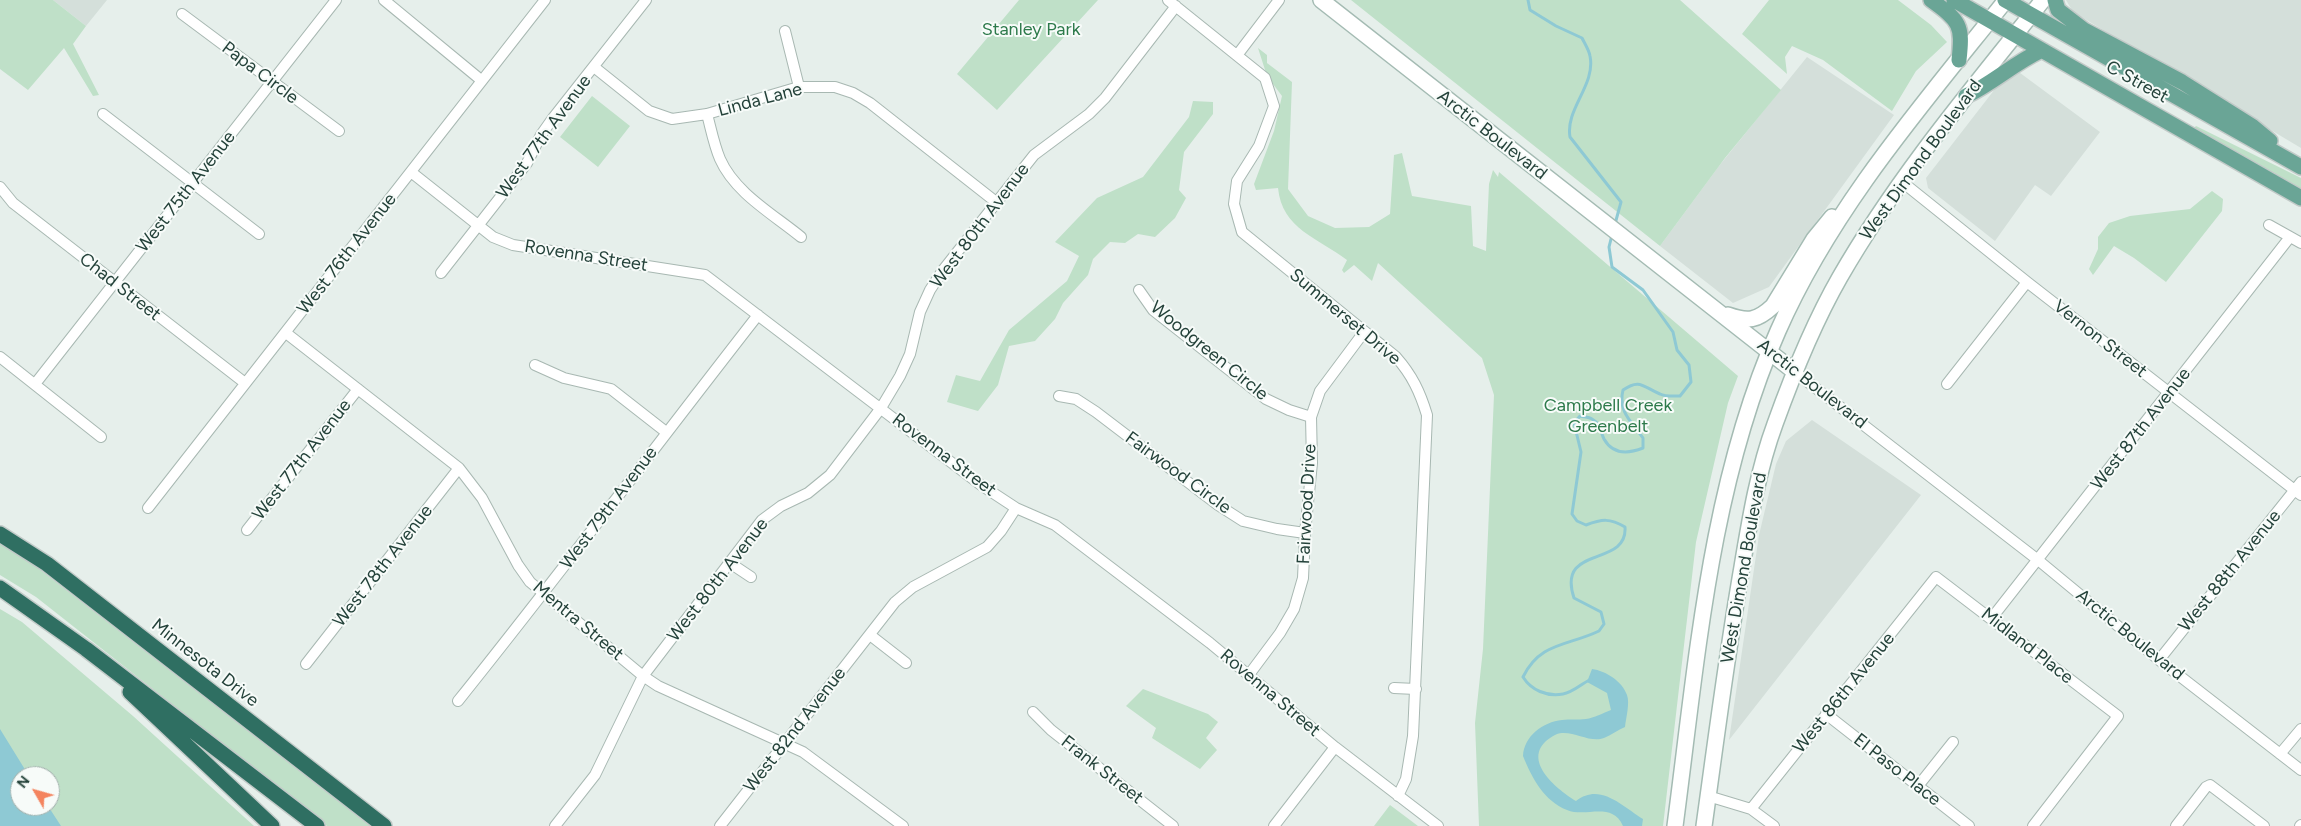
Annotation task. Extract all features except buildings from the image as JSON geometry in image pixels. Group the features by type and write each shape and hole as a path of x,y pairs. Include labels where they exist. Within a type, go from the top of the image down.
{"highway":[{"name":"Minnesota Drive","path":"0,534 47,564 384,826"},
{"path":"0,588 86,649 317,826"},
{"path":"86,649 195,756 272,826"}],"main road":[{"name":"Arctic Boulevard","path":"1321,0 1795,372"},
{"path":"1932,0 1958,24 1962,34 1959,60"},
{"name":"C Street","path":"1954,0 2040,51 2193,135 2301,198"},
{"name":"West Dimond Boulevard","path":"1675,826 1705,611 1726,488 1746,417 1770,352 1793,300 1818,254 1868,178 2006,0"},
{"name":"C Street","path":"2006,0 2301,166"},
{"name":"West Dimond Boulevard","path":"1704,826 1733,615 1755,495 1774,426 1795,372 1838,280 1901,181 2043,0"},
{"path":"2055,0 2058,10 2066,18 2182,82 2252,126 2301,166"},
{"path":"1966,96 1984,87 2018,61 2040,51"},
{"path":"1720,312 1745,321 1763,315 1773,306 1814,239 1868,178"}],"street":[{"name":"West 75th Avenue","path":"35,384 336,0"},
{"path":"384,0 481,80"},
{"name":"West 76th Avenue","path":"148,508 545,0"},
{"name":"West 77th Avenue","path":"441,273 528,163 541,135 553,118 646,0"},
{"path":"1238,54 1279,0"},
{"name":"Summerset Drive","path":"1172,3 1238,54 1265,78 1274,106 1259,146 1237,181 1234,204 1242,232 1396,357 1408,370 1420,391 1426,415 1416,689 1413,736 1406,780 1398,796"},
{"name":"West 80th Avenue","path":"555,826 595,774 643,676 762,520 781,506 808,493 830,475 881,408 900,376 910,354 920,312 930,290 1034,155 1089,114 1105,98 1172,3"},
{"name":"Papa Circle","path":"182,14 339,132"},
{"path":"785,31 799,88"},
{"name":"Linda Lane","path":"594,67 650,111 662,117 672,119 707,114 799,88 835,87 853,93 870,103 996,202"},
{"path":"103,114 259,234"},
{"path":"707,114 719,158 727,172 742,189 801,237"},
{"name":"Rovenna Street","path":"411,172 493,236 513,244 705,275 981,485 1016,508 1055,525 1210,643 1335,747 1438,826"},
{"name":"Vernon Street","path":"1901,181 2170,393 2299,489"},
{"name":"Chad Street","path":"0,187 13,203 245,383"},
{"path":"2270,225 2301,243"},
{"name":"West 87th Avenue","path":"1991,619 2170,393 2290,237"},
{"path":"1947,384 2027,282"},
{"name":"Woodgreen Circle","path":"1139,290 1152,310 1266,399 1289,410 1311,417"},
{"name":"West 79th Avenue","path":"458,701 543,596 666,432 758,315"},
{"name":"Mentra Street","path":"286,332 459,468 482,498 518,565 543,596 658,686 785,742 803,752 903,826"},
{"name":"Fairwood Drive","path":"1248,676 1280,633 1294,609 1303,578 1304,533 1312,463 1311,417 1320,391 1364,332"},
{"path":"0,357 101,437"},
{"path":"534,365 564,378 611,389 666,432"},
{"name":"Arctic Boulevard","path":"1795,372 2038,560 2159,660 2301,770"},
{"name":"West 77th Avenue","path":"247,530 358,389"},
{"name":"Fairwood Circle","path":"1060,396 1076,399 1096,412 1218,505 1244,521 1304,533"},
{"name":"West 78th Avenue","path":"306,664 459,468"},
{"name":"West 88th Avenue","path":"2159,660 2299,489"},
{"name":"West 82nd Avenue","path":"720,826 895,602 913,586 987,547 1002,531 1016,508"},
{"path":"730,563 751,577"},
{"name":"Midland Place","path":"1936,577 2118,716 2033,826"},
{"name":"West 86th Avenue","path":"1751,808 1936,577"},
{"path":"870,635 906,663"},
{"path":"1394,688 1416,689"},
{"name":"Frank Street","path":"1033,712 1051,730 1173,826"},
{"name":"El Paso Place","path":"1826,714 1969,826"},
{"path":"2280,754 2301,729"},
{"path":"1918,786 1953,742"},
{"path":"1274,826 1335,747"},
{"path":"2176,826 2206,787 2214,786 2264,826"},
{"path":"1708,796 1751,808 1774,826"}],"shaded area":[{"path":"53,0 107,0 86,26"},
{"path":"2066,0 2301,0 2301,148 2073,12"},
{"path":"1807,57 1894,115 1769,287 1733,303 1660,246 1719,166"},
{"path":"2012,67 2100,132 2051,196 2035,185 1995,241 1928,188 1926,178"},
{"path":"1812,420 1921,495 1729,740 1759,535 1776,464 1786,441"}],"green space":[{"path":"0,0 53,0 86,26 73,44 99,95 93,96 64,48 28,90 0,69"},
{"name":"Stanley Park","path":"1019,0 1098,0 997,110 957,74"},
{"path":"1351,0 1680,0 1781,90 1725,158 1660,246"},
{"path":"1769,0 1898,0 1931,25 1947,42 1916,71 1892,111 1823,60 1792,46 1785,57 1787,74 1742,34"},
{"name":"Campbell Creek Greenbelt","path":"1258,48 1267,55 1267,63 1292,82 1288,189 1308,216 1335,228 1369,227 1390,214 1394,155 1402,153 1412,196 1471,206 1473,246 1486,251 1489,184 1493,170 1498,177 1499,172 1738,376 1728,403 1696,542 1663,826 1479,826 1475,723 1483,649 1494,395 1482,358 1378,263 1372,281 1354,265 1344,273 1342,270 1347,260 1294,223 1286,213 1278,188 1256,190 1254,184 1274,131 1282,96 1267,76"},
{"path":"592,96 630,126 598,167 560,137"},
{"path":"1193,101 1213,102 1213,114 1184,152 1179,190 1186,198 1175,218 1155,237 1138,234 1125,243 1110,242 1093,259 1088,275 1063,303 1055,319 1035,341 1009,346 998,385 978,411 947,402 956,375 980,381 1009,330 1067,281 1079,256 1055,242 1097,198 1143,177 1189,117"},
{"path":"2196,126 2301,178 2301,189 2194,128"},
{"path":"2212,191 2223,199 2222,211 2166,282 2134,258 2114,246 2093,275 2089,269 2098,249 2098,237 2109,223 2130,216 2190,209"},
{"path":"0,544 25,558 370,826 327,826 36,597 0,575"},
{"path":"0,609 22,622 133,716 254,826 0,826"},
{"path":"1143,689 1208,714 1218,722 1206,738 1217,750 1200,769 1152,738 1156,728 1126,706"},
{"path":"1390,805 1418,826 1374,826"}],"water":[{"path":"1592,669 1603,672 1613,678 1625,690 1628,711 1625,727 1607,737 1599,739 1560,733 1545,742 1540,750 1538,759 1546,775 1553,783 1576,801 1594,794 1611,798 1643,819 1642,826 1623,826 1618,818 1605,812 1574,812 1559,806 1545,795 1530,772 1523,756 1527,742 1542,727 1555,721 1595,717 1611,710 1607,693 1587,682"},
{"path":"0,729 23,766 10,766 10,816 54,816 61,826 0,826"}],"waterway":[{"path":"1528,0 1530,10 1556,26 1582,38 1589,52 1591,67 1589,77 1572,117 1570,137 1621,202 1615,224"},
{"path":"1591,679 1570,692 1557,695 1540,692 1530,686 1523,677 1530,666 1546,651 1599,631 1604,624 1601,612 1574,598 1571,581 1575,570 1583,563 1616,548 1623,540 1625,527 1620,524 1606,520 1586,525 1577,521 1572,514 1581,452 1574,423 1580,416 1591,418 1597,423 1608,444 1621,452 1643,448 1643,438 1624,410 1622,404 1623,390 1638,384 1662,395 1680,396 1691,382 1689,365 1677,350 1673,332 1643,290 1612,267 1609,247 1612,235"}]}
